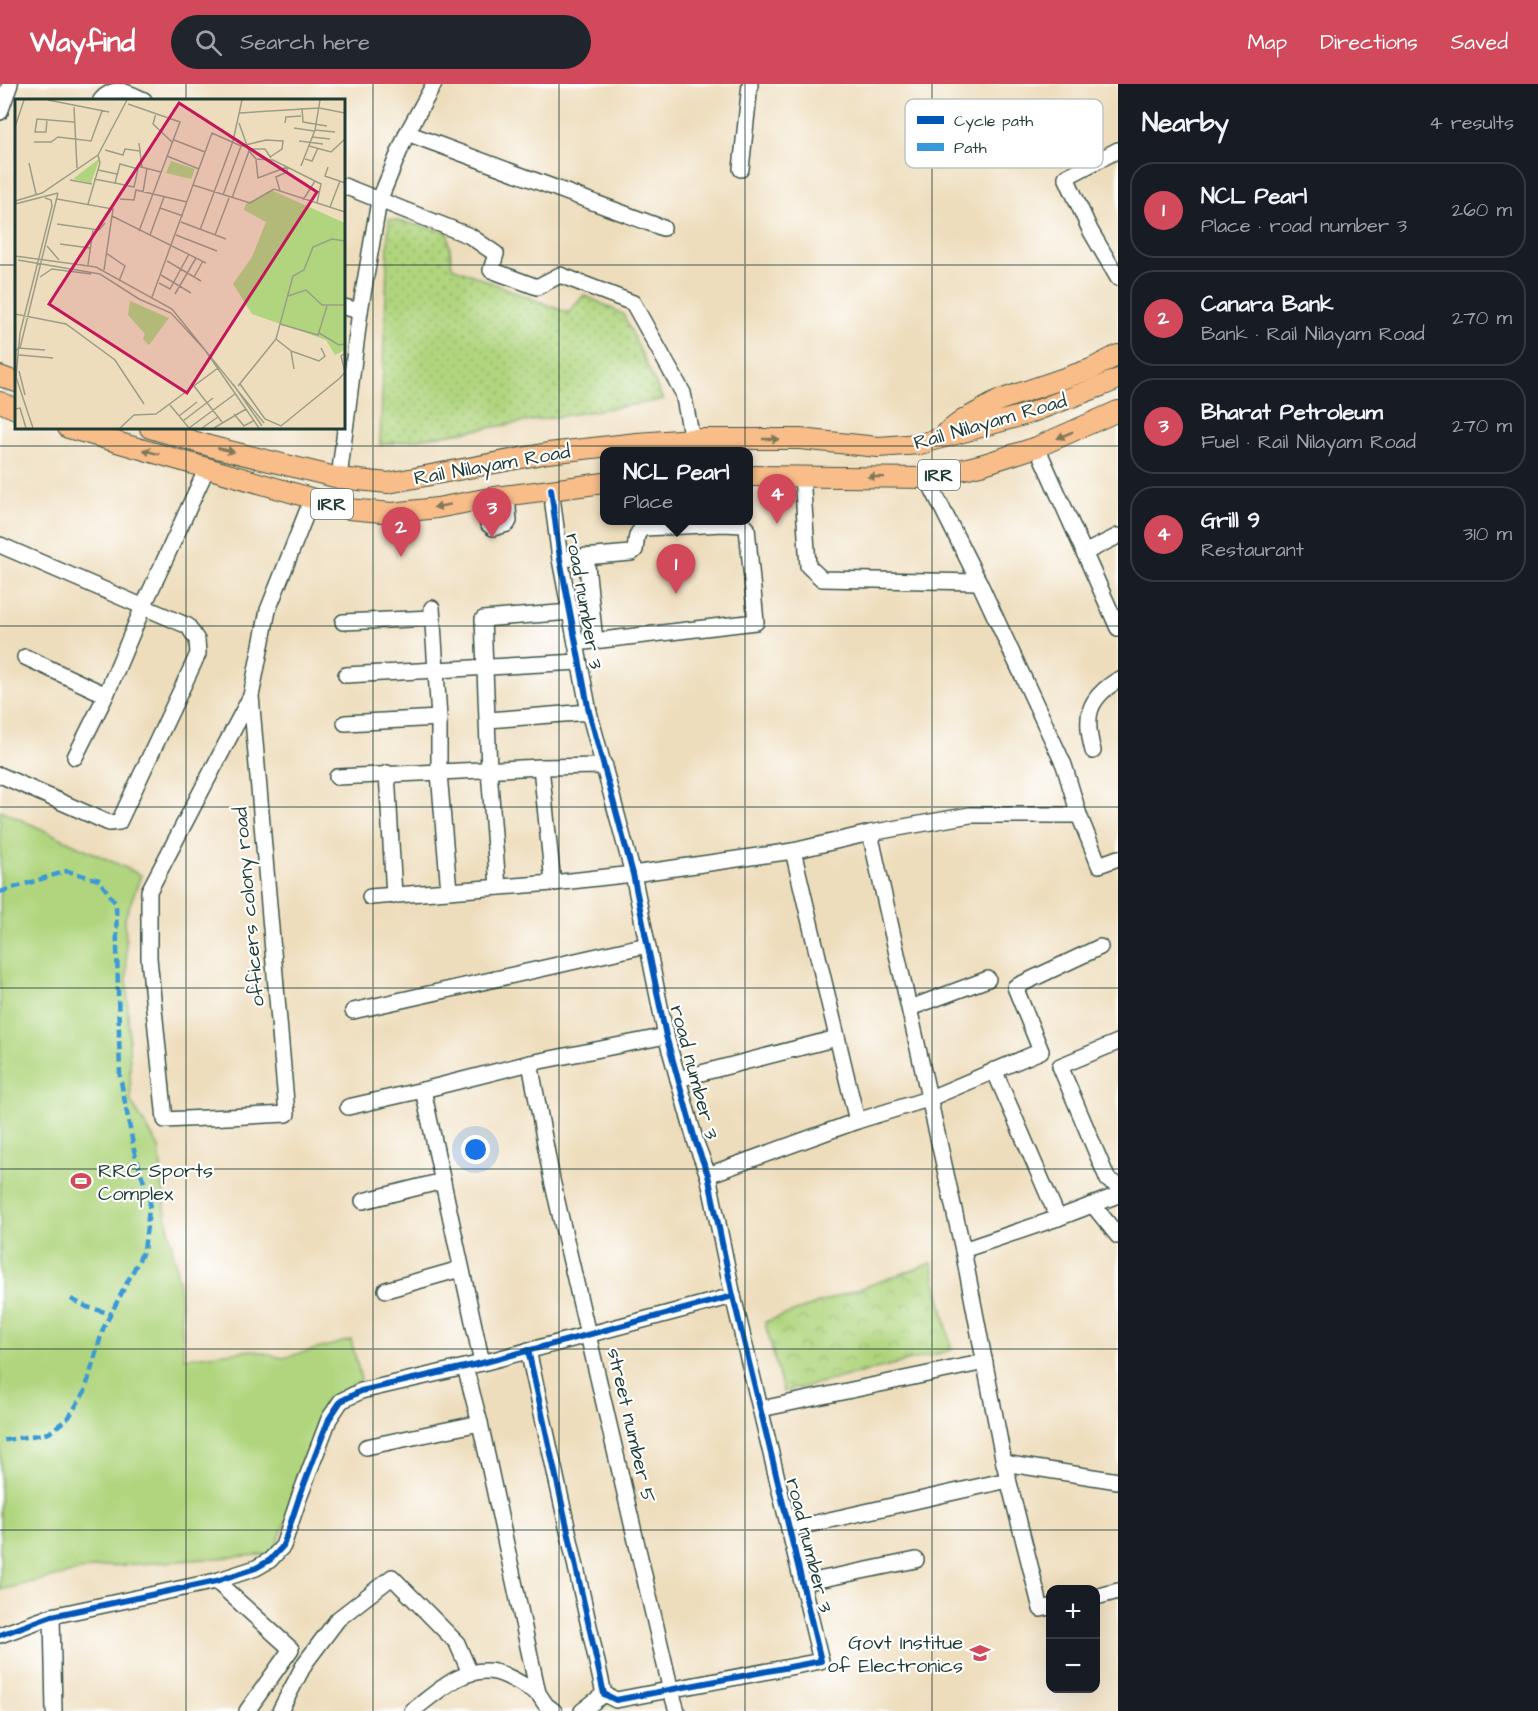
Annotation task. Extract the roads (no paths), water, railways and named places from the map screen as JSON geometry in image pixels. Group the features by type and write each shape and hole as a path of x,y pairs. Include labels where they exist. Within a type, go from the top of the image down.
{"main road":[{"path":"935,441 963,420 1000,400 1091,369 1118,355"},
{"path":"0,376 15,382"},
{"name":"Rail Nilayam Road","path":"637,447 692,439 800,439 878,447 920,444 1027,414 1118,378"},
{"path":"0,402 15,409"},
{"name":"Rail Nilayam Road","path":"753,476 927,478 984,464 1037,447 1118,411"},
{"name":"Rail Nilayam Road","path":"71,429 312,499 349,508 392,513 600,483"},
{"name":"Rail Nilayam Road","path":"153,429 213,447 339,478 388,483 548,453 600,449"}],"street":[{"path":"0,112 10,84"},
{"path":"339,478 360,311 380,201 407,133 434,84"},
{"path":"741,169 750,84"},
{"path":"102,99 108,93 132,89"},
{"path":"407,133 663,228"},
{"path":"1103,158 1118,150"},
{"path":"1083,168 1066,177 1090,230 1118,278"},
{"path":"345,186 470,236 496,254 491,270 537,287 560,275 633,303 683,393 692,439"},
{"path":"345,307 360,311"},
{"path":"1037,447 1118,628"},
{"path":"75,757 106,695 143,607 207,468"},
{"path":"802,476 808,566 822,579 979,582"},
{"path":"927,478 979,582 1064,765 1079,815 1099,865 1118,858"},
{"name":"road number 3","path":"551,489 560,559 589,712 633,874 666,1036 696,1143 708,1175 733,1296 821,1661 671,1691"},
{"path":"481,500 488,524 493,528 507,524 509,521 507,495"},
{"path":"251,696 268,610 312,499"},
{"path":"560,559 631,553 635,550 637,534 640,530 687,525"},
{"path":"576,643 756,622 747,528 743,525"},
{"path":"1084,552 1118,536"},
{"path":"0,544 188,626 197,640 198,654 119,822 109,823 0,775"},
{"path":"586,556 595,641"},
{"path":"498,887 489,770 483,618 571,612"},
{"path":"344,622 433,613 439,718 439,773 449,891"},
{"path":"25,657 106,695"},
{"path":"346,675 579,662"},
{"path":"1093,751 1088,733 1089,712 1103,689 1118,680"},
{"name":"officers colony road","path":"251,696 287,1114 165,1120 149,958 149,891 251,696"},
{"path":"488,720 589,712"},
{"path":"345,723 439,718"},
{"path":"337,777 387,773 604,766"},
{"path":"541,767 553,883"},
{"path":"387,773 394,896"},
{"path":"370,897 553,883 633,874 793,851 870,833 970,815 1079,815"},
{"path":"870,833 963,1250 1004,1463 1041,1609 1046,1608"},
{"path":"793,851 857,1120"},
{"path":"353,1011 647,945"},
{"path":"708,1175 857,1120 928,1099 1041,1051 1015,987 1100,947"},
{"path":"910,1008 988,979"},
{"path":"348,1107 530,1063 666,1036"},
{"path":"678,1079 837,1038"},
{"path":"1118,1042 1060,1066 1108,1180 1118,1185"},
{"name":"street number 5","path":"530,1063 552,1180 677,1711"},
{"path":"994,1070 1058,1218"},
{"path":"423,1090 482,1363"},
{"path":"363,1201 443,1181"},
{"path":"963,1250 1118,1195"},
{"path":"1093,1205 1118,1236"},
{"path":"386,1290 460,1269"},
{"path":"0,1635 52,1616 216,1581 256,1568 270,1560 283,1546 328,1419 341,1401 361,1391 482,1363 733,1296"},
{"path":"528,1350 604,1694"},
{"path":"761,1409 985,1362"},
{"path":"465,1366 544,1705"},
{"path":"366,1447 480,1423"},
{"path":"1004,1463 1118,1481"},
{"path":"789,1529 1008,1480"},
{"path":"803,1583 916,1560"},
{"path":"279,1711 305,1663 338,1619 392,1577 457,1643 470,1673"},
{"path":"216,1581 291,1648 247,1711"},
{"path":"1100,1596 1118,1591"},
{"path":"52,1616 54,1711"},
{"path":"412,1711 452,1681 470,1673 496,1672 544,1705"},
{"path":"604,1694 616,1700 671,1691"},
{"path":"582,1711 604,1694"}],"place":[{"name":"Grill 9","path":"777,524"},
{"name":"Bharat Petroleum","path":"492,538"},
{"name":"Canara Bank","path":"401,557"},
{"name":"NCL Pearl","path":"676,594"},
{"name":"RRC Sports Complex","path":"81,1181"},
{"name":"Govt Institue of Electronics","path":"980,1653"}]}
